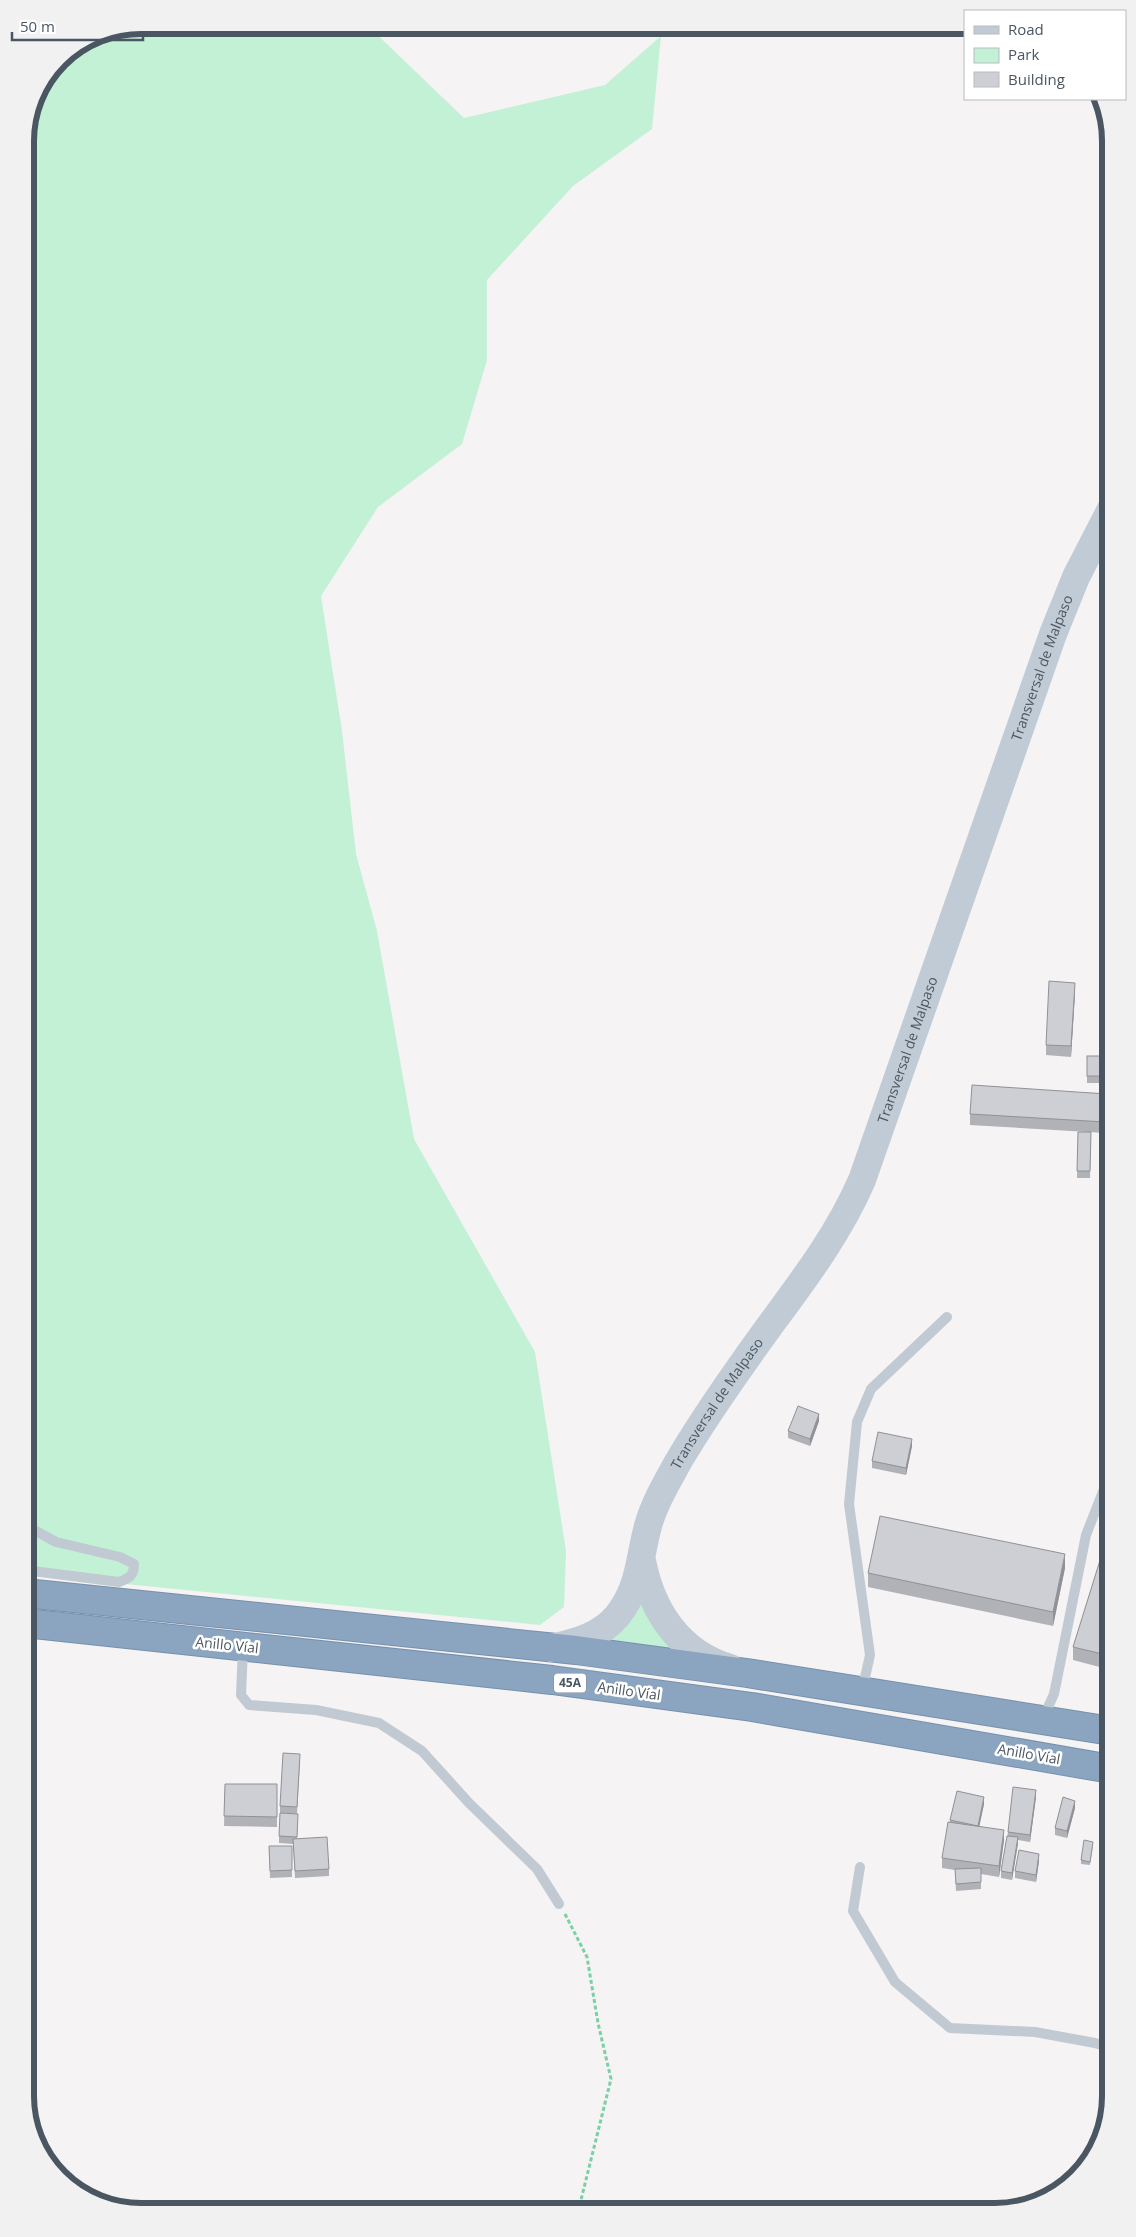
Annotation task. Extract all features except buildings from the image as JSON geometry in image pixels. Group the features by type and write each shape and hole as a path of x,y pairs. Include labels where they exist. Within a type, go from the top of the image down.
{"highway":[{"path":"34,1594 550,1649 747,1673 1102,1729"},
{"name":"Anillo Víal","path":"34,1624 552,1680 752,1707 1102,1767"}],"main road":[{"name":"Transversal de Malpaso","path":"550,1649 580,1641 600,1631 617,1616 629,1599 638,1578 648,1525 656,1505 680,1460 744,1361 821,1256 848,1212 862,1180 1053,634 1076,577 1102,526"},
{"name":"Transversal de Malpaso","path":"641,1557 646,1584 654,1602 674,1633 695,1651 720,1665 747,1673"}],"lane":[{"path":"862,1692 870,1655 849,1504 857,1422 871,1389 947,1317"},
{"path":"1043,1719 1054,1694 1086,1536 1102,1494"},
{"path":"34,1530 56,1542 120,1557 134,1564 134,1571 130,1578 119,1582 34,1571"},
{"path":"243,1647 241,1695 249,1705 316,1710 379,1722 422,1751 468,1803 537,1869 559,1904"},
{"path":"860,1867 853,1911 895,1982 950,2028 1035,2032 1102,2045"}],"path":[{"path":"559,1904 587,1957 610,2079 580,2203"}],"green space":[{"path":"134,34 376,34 464,118 605,85 661,36 652,129 573,186 487,280 487,360 462,444 378,507 321,596 342,731 356,854 377,931 414,1139 535,1352 566,1551 564,1607 540,1625 34,1575 34,134 37,113 52,81 70,60 87,48 106,39"},
{"path":"641,1595 703,1660 592,1642"}]}
